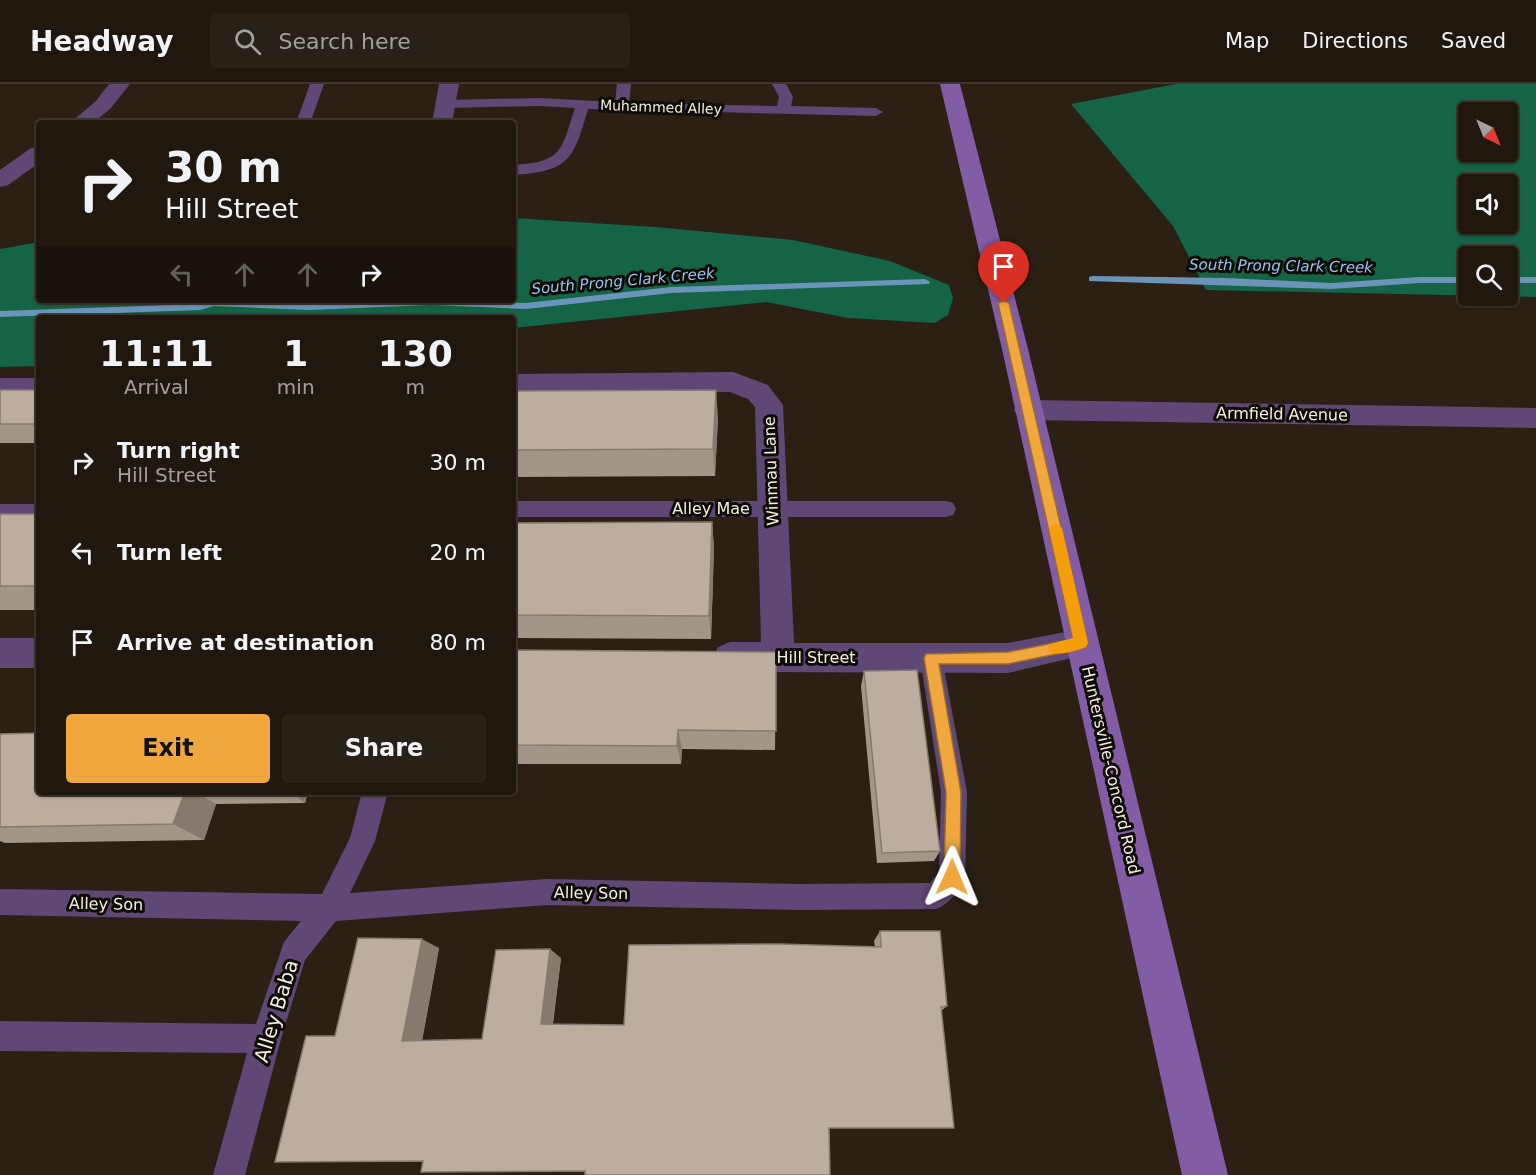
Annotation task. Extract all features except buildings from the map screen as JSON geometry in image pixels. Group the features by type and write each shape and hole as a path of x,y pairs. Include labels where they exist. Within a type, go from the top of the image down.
{"main road":[{"name":"Huntersville-Concord Road","path":"950,84 1205,1175"}],"street":[{"path":"84,120 103,105 120,84"},
{"path":"5,177 36,155"},
{"path":"5,177 36,179"},
{"name":"Winmau Lane","path":"516,390 733,382 758,392 769,405 778,657"},
{"path":"0,388 36,388"},
{"name":"Armfield Avenue","path":"1028,410 1536,418"},
{"name":"Hill Street","path":"697,657 1008,658 1081,643"},
{"path":"0,653 36,653"}],"lane":[{"path":"304,120 317,84"},
{"path":"622,107 624,84"},
{"path":"778,84 786,97 783,110"},
{"name":"Muhammed Alley","path":"446,104 488,102 876,112"},
{"path":"516,170 540,169 558,163 570,146 583,104"},
{"name":"Alley Mae","path":"516,509 946,509"},
{"path":"0,512 36,512"},
{"name":"Alley Son","path":"0,902 328,908 547,892 799,897 936,896 952,877 954,792 931,658"},
{"name":"Alley Baba","path":"229,1175 266,1039 294,952 328,908 362,841 374,795"},
{"path":"0,1036 266,1039"}],"green space":[{"path":"1176,84 1536,84 1536,297 1518,297 1518,246 1458,246 1458,296 1206,290 1173,226 1071,104"},
{"path":"516,218 655,227 793,240 890,261 949,285 953,298 948,315 935,323 848,318 766,302 516,328 516,315 36,315 36,366 0,367 0,249 36,243 36,303 516,303"}],"waterway":[{"name":"South Prong Clark Creek","path":"1093,279 1227,281 1331,286 1458,280"},
{"name":"South Prong Clark Creek","path":"1518,280 1536,280"},
{"name":"South Prong Clark Creek","path":"455,303 526,306 671,290 925,282"},
{"name":"South Prong Clark Creek","path":"0,314 200,307 214,303"},
{"name":"South Prong Clark Creek","path":"214,303 309,307 407,303"}],"slow traffic":[{"path":"1055,528 1081,643 1055,648"}],"route":[{"path":"952,877 954,792 931,658 1008,658 1081,643 1004,303"}]}
